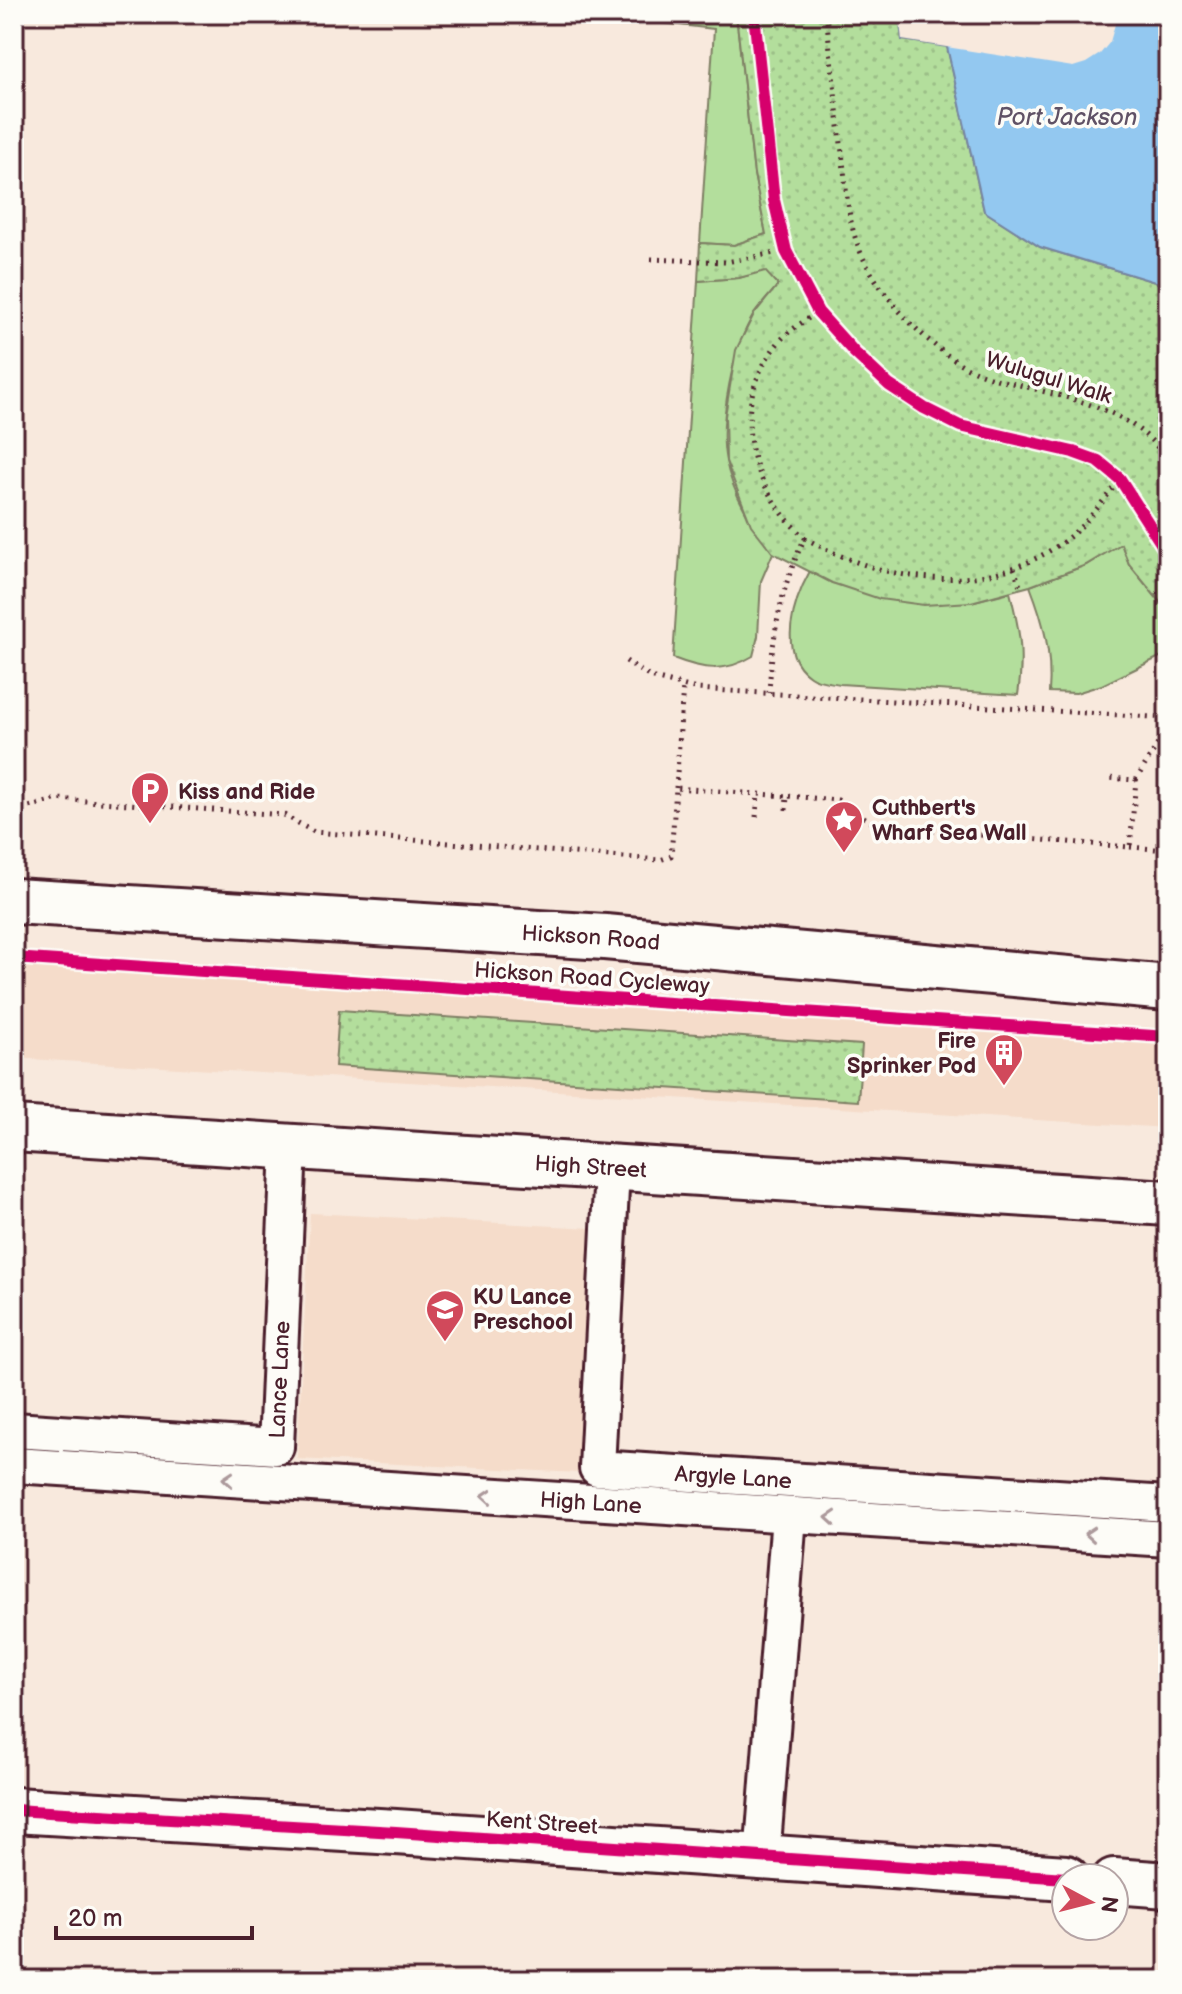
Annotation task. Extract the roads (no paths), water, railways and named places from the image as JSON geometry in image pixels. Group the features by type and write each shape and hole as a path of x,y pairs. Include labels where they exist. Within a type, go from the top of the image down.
{"street":[{"name":"Hickson Road","path":"14,901 605,937 1168,988"},
{"name":"High Street","path":"14,1129 1168,1203"},
{"name":"Kent Street","path":"14,1810 412,1833 1050,1877"},
{"path":"1130,1882 1168,1885"}],"lane":[{"name":"Lance Lane","path":"14,1430 276,1447 289,1147"},
{"name":"Argyle Lane","path":"612,1169 597,1468 1168,1504"},
{"name":"High Lane","path":"14,1465 1168,1539"},
{"path":"762,1858 789,1516"}],"water":[{"name":"Port Jackson","path":"899,14 1168,14 1168,286 1040,247 984,211 947,47 902,40"}],"place":[{"name":"Kiss and Ride","path":"150,825"},
{"name":"Cuthbert's Wharf Sea Wall","path":"844,854"},
{"name":"Fire Sprinker Pod","path":"1004,1087"},
{"name":"KU Lance Preschool","path":"445,1343"}]}
